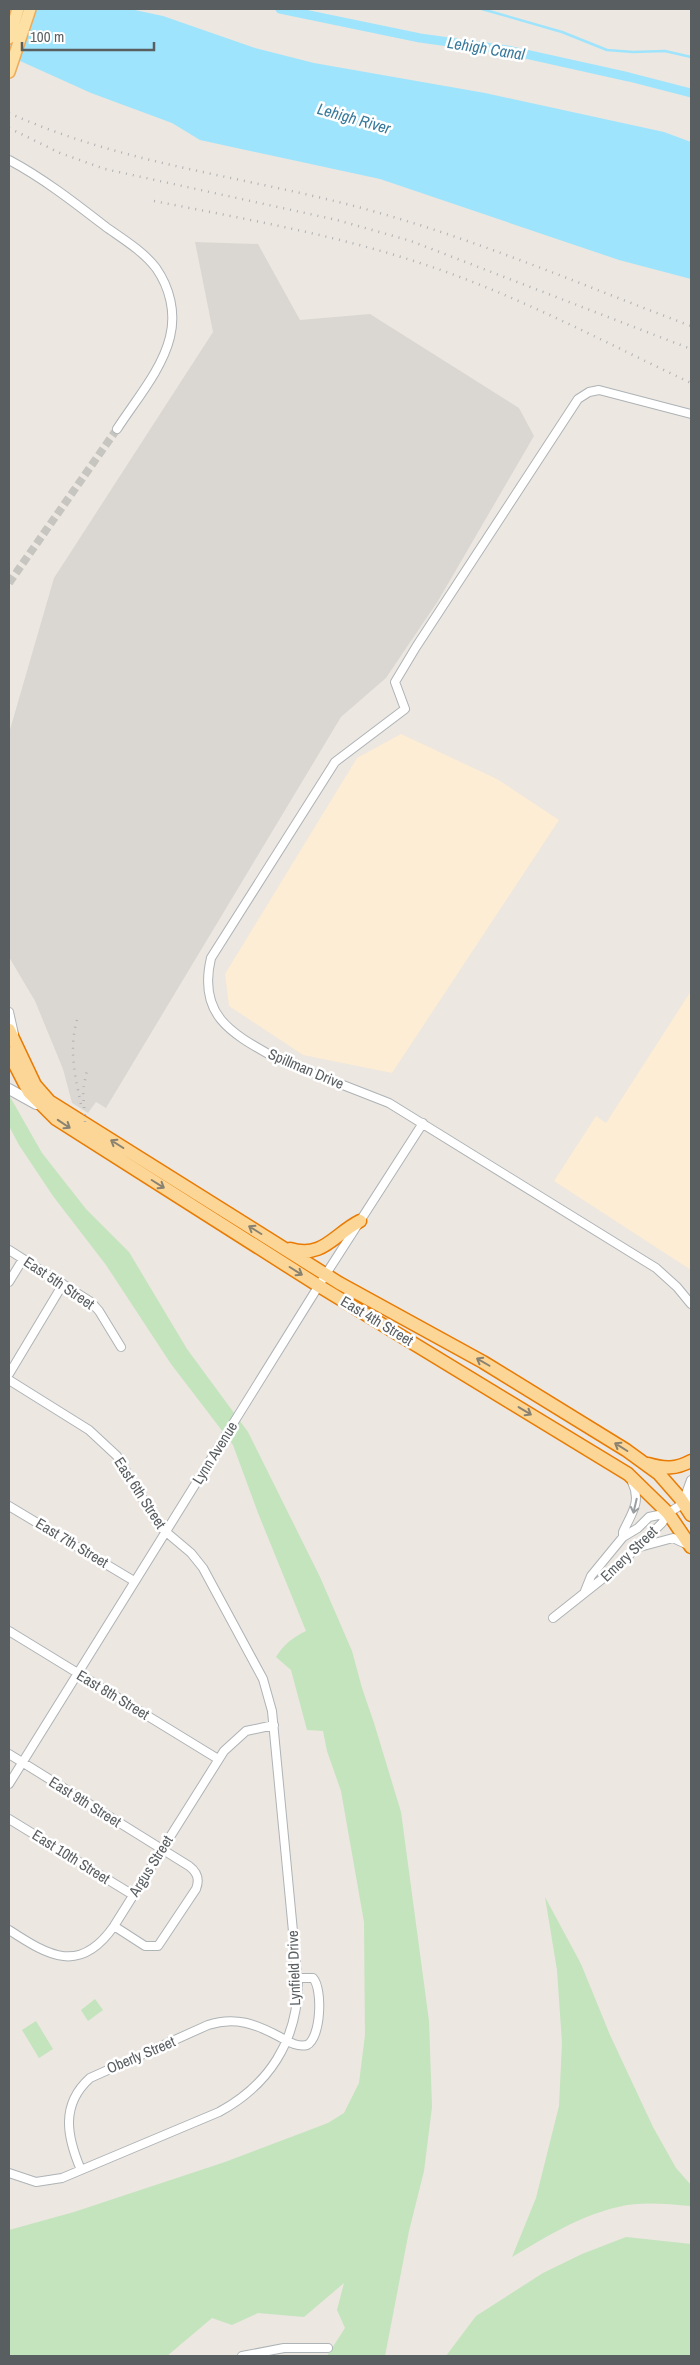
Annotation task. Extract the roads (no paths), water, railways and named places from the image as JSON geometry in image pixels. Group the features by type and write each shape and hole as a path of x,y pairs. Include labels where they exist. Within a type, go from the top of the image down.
{"highway":[{"path":"9,1030 15,1054 29,1092 47,1110"},
{"name":"East 4th Street","path":"15,1054 38,1089 61,1108 278,1245 483,1362 645,1463 687,1501 691,1515"},
{"name":"East 4th Street","path":"47,1110 83,1137 319,1286 628,1474 668,1512 691,1547"},
{"path":"278,1245 302,1253 312,1251 331,1242 348,1227 360,1221"},
{"path":"645,1463 669,1469 677,1468 691,1461"}],"main road":[{"path":"9,38 18,9"},
{"path":"9,72 30,9"},
{"name":"East 4th Street","path":"9,1089 47,1110"},
{"path":"47,1110 61,1108"}],"street":[{"path":"9,160 50,185 141,253 157,269 168,290 171,300 172,323 167,350 117,429"},
{"name":"Spillman Drive","path":"691,414 599,390 588,392 578,399 395,682 405,710 335,762 211,958 206,979 215,1014 225,1026 262,1050 296,1067 389,1103 423,1123 656,1268 677,1287 691,1304"},
{"path":"9,1012 15,1054"},
{"name":"Lynn Avenue","path":"9,1784 164,1532 423,1123"},
{"name":"East 5th Street","path":"9,1250 97,1308 121,1347"},
{"path":"9,1282 23,1259"},
{"path":"9,1374 63,1284"},
{"name":"East 6th Street","path":"9,1380 89,1430 110,1448 123,1465 157,1523 164,1532 191,1553 205,1572 263,1679 269,1696 273,1722"},
{"path":"623,1537 634,1512 637,1497 628,1474"},
{"path":"687,1501 691,1480"},
{"name":"Emery Street","path":"585,1591 591,1576 623,1537 638,1528 649,1517 668,1512 687,1501"},
{"name":"East 7th Street","path":"9,1506 134,1581"},
{"name":"Emery Street","path":"553,1618 585,1591 597,1584 662,1522 668,1512"},
{"path":"636,1548 673,1538 691,1547"},
{"name":"East 8th Street","path":"9,1631 218,1759"},
{"name":"Argus Street","path":"9,1930 45,1953 68,1957 84,1953 99,1944 114,1926 218,1759 232,1742 246,1731 273,1722"},
{"name":"Lynfield Drive","path":"9,2173 36,2182 56,2179 82,2170 218,2112 237,2101 258,2084 269,2072 287,2041 296,2013 297,1978 273,1722"},
{"name":"East 9th Street","path":"9,1754 162,1849 195,1872 198,1882 196,1889 158,1946 145,1946 114,1926"},
{"name":"East 10th Street","path":"9,1819 133,1896"},
{"path":"287,2041 298,2045 307,2045 315,2038 317,2031 317,1984 313,1978 297,1978"},
{"name":"Oberly Street","path":"82,2170 70,2139 69,2113 79,2090 94,2075 145,2055 208,2025 223,2021 237,2020 251,2024 287,2041"},
{"path":"242,2356 284,2348 328,2348"}],"water":[{"name":"Lehigh River","path":"9,9 130,9 163,16 255,48 314,63 485,93 664,132 691,142 691,279 619,260 380,179 200,140 172,123 91,93 9,56"}],"waterway":[{"name":"Lehigh Canal","path":"280,9 420,38 507,50 691,93"},
{"path":"482,9 562,32 607,50 633,52 665,51 691,57"}],"tunnel":[{"path":"9,583 117,429"}],"railway":[{"path":"9,113 53,131 98,146 190,169 330,200 416,224 495,251 691,326"},
{"path":"9,128 60,153 105,169 337,220 411,241 691,349"},
{"path":"154,201 325,236 426,265 494,290 691,383"},
{"path":"77,1020 74,1031 73,1054 75,1076 82,1110"},
{"path":"85,1122 83,1090 87,1070"}]}
